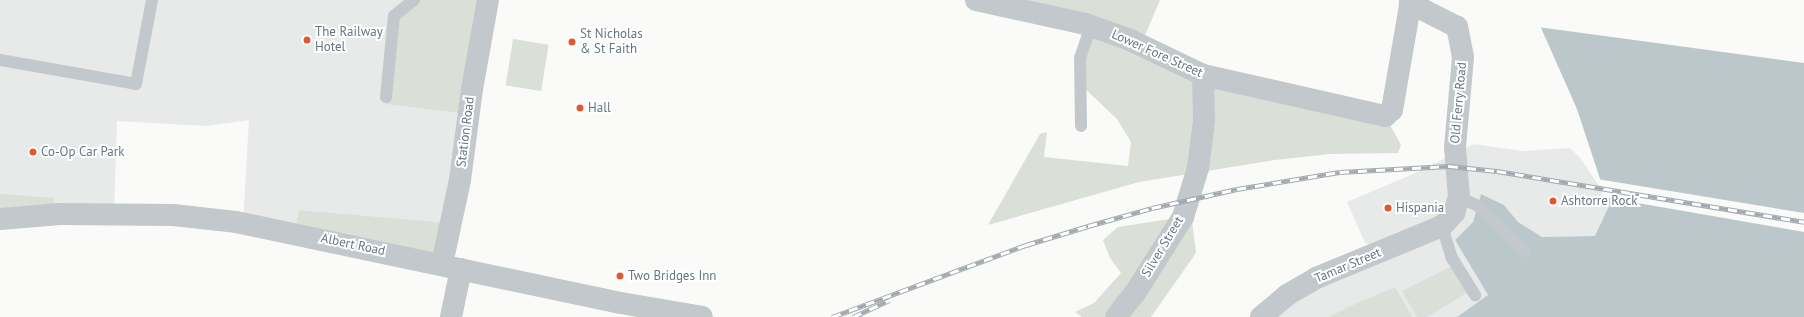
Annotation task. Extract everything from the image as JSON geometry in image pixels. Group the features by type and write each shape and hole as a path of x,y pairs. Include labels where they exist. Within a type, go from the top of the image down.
{"street":[{"name":"Station Road","path":"451,317 452,266 460,180 485,0"},
{"name":"Lower Fore Street","path":"976,0 1063,18 1091,26 1128,39 1203,75 1385,116"},
{"name":"Old Ferry Road","path":"1385,116 1392,110 1411,2 1457,27 1463,57 1455,147 1459,197 1454,213 1442,226"},
{"name":"Silver Street","path":"1116,317 1140,287 1183,217 1198,168 1204,121 1203,75"},
{"name":"Albert Road","path":"0,219 60,214 173,215 273,228 452,266 622,310 702,317"},
{"name":"Tamar Street","path":"1260,317 1287,295 1316,278 1442,226"}],"lane":[{"path":"0,60 136,84 152,0"},
{"path":"386,97 394,16 414,0"},
{"path":"1081,126 1080,58 1091,26"},
{"path":"1459,197 1478,206 1526,252"},
{"path":"1442,226 1452,258 1475,295"}],"shaded area":[{"path":"0,0 488,0 452,223 299,210 294,233 243,223 249,120 206,126 117,121 114,215 0,219"},
{"path":"414,0 477,0 469,114 386,104 394,16"},
{"path":"976,0 1160,0 1141,45 1203,75 1385,116 1401,145 1398,153 1330,154 1275,160 1139,182 988,225 1040,134 1047,132 1044,157 1128,166 1131,142 1117,119 1080,84 1091,26"},
{"path":"1532,0 1804,0 1804,317 1457,317 1488,295 1455,240 1473,222 1481,194 1504,205 1518,222 1542,237 1595,236 1609,206 1577,109 1542,30"},
{"path":"513,39 549,45 541,91 506,85"},
{"path":"1474,144 1522,151 1570,148 1581,159 1605,195 1609,206 1596,236 1542,237 1518,222 1504,205 1481,194 1473,222 1455,240 1488,295 1457,317 1261,317 1376,253 1364,241 1347,202 1413,174"},
{"path":"0,194 54,198 54,215 0,219"},
{"path":"1189,197 1196,253 1151,317 1082,317 1075,312 1094,303 1121,273 1110,258 1103,240 1118,227 1183,217"},
{"path":"299,210 452,223 442,264 294,233"},
{"path":"1452,266 1468,292 1427,317 1417,317 1402,291"},
{"path":"1395,287 1412,317 1329,317 1353,305"}],"pier":[{"path":"1530,0 1804,0 1804,63 1538,27"},
{"path":"1597,179 1804,213 1804,232 1603,197"}],"railway":[{"path":"832,317 1026,245 1088,226 1152,208 1237,189 1340,172 1449,166 1497,171 1804,222"},
{"path":"853,317 889,300"}],"place":[{"name":"The Railway Hotel","path":"307,40"},
{"name":"St Nicholas & St Faith","path":"572,42"},
{"name":"Hall","path":"580,108"},
{"name":"Co-Op Car Park","path":"33,152"},
{"name":"Ashtorre Rock","path":"1553,201"},
{"name":"Hispania","path":"1388,208"},
{"name":"Two Bridges Inn","path":"620,276"}]}
